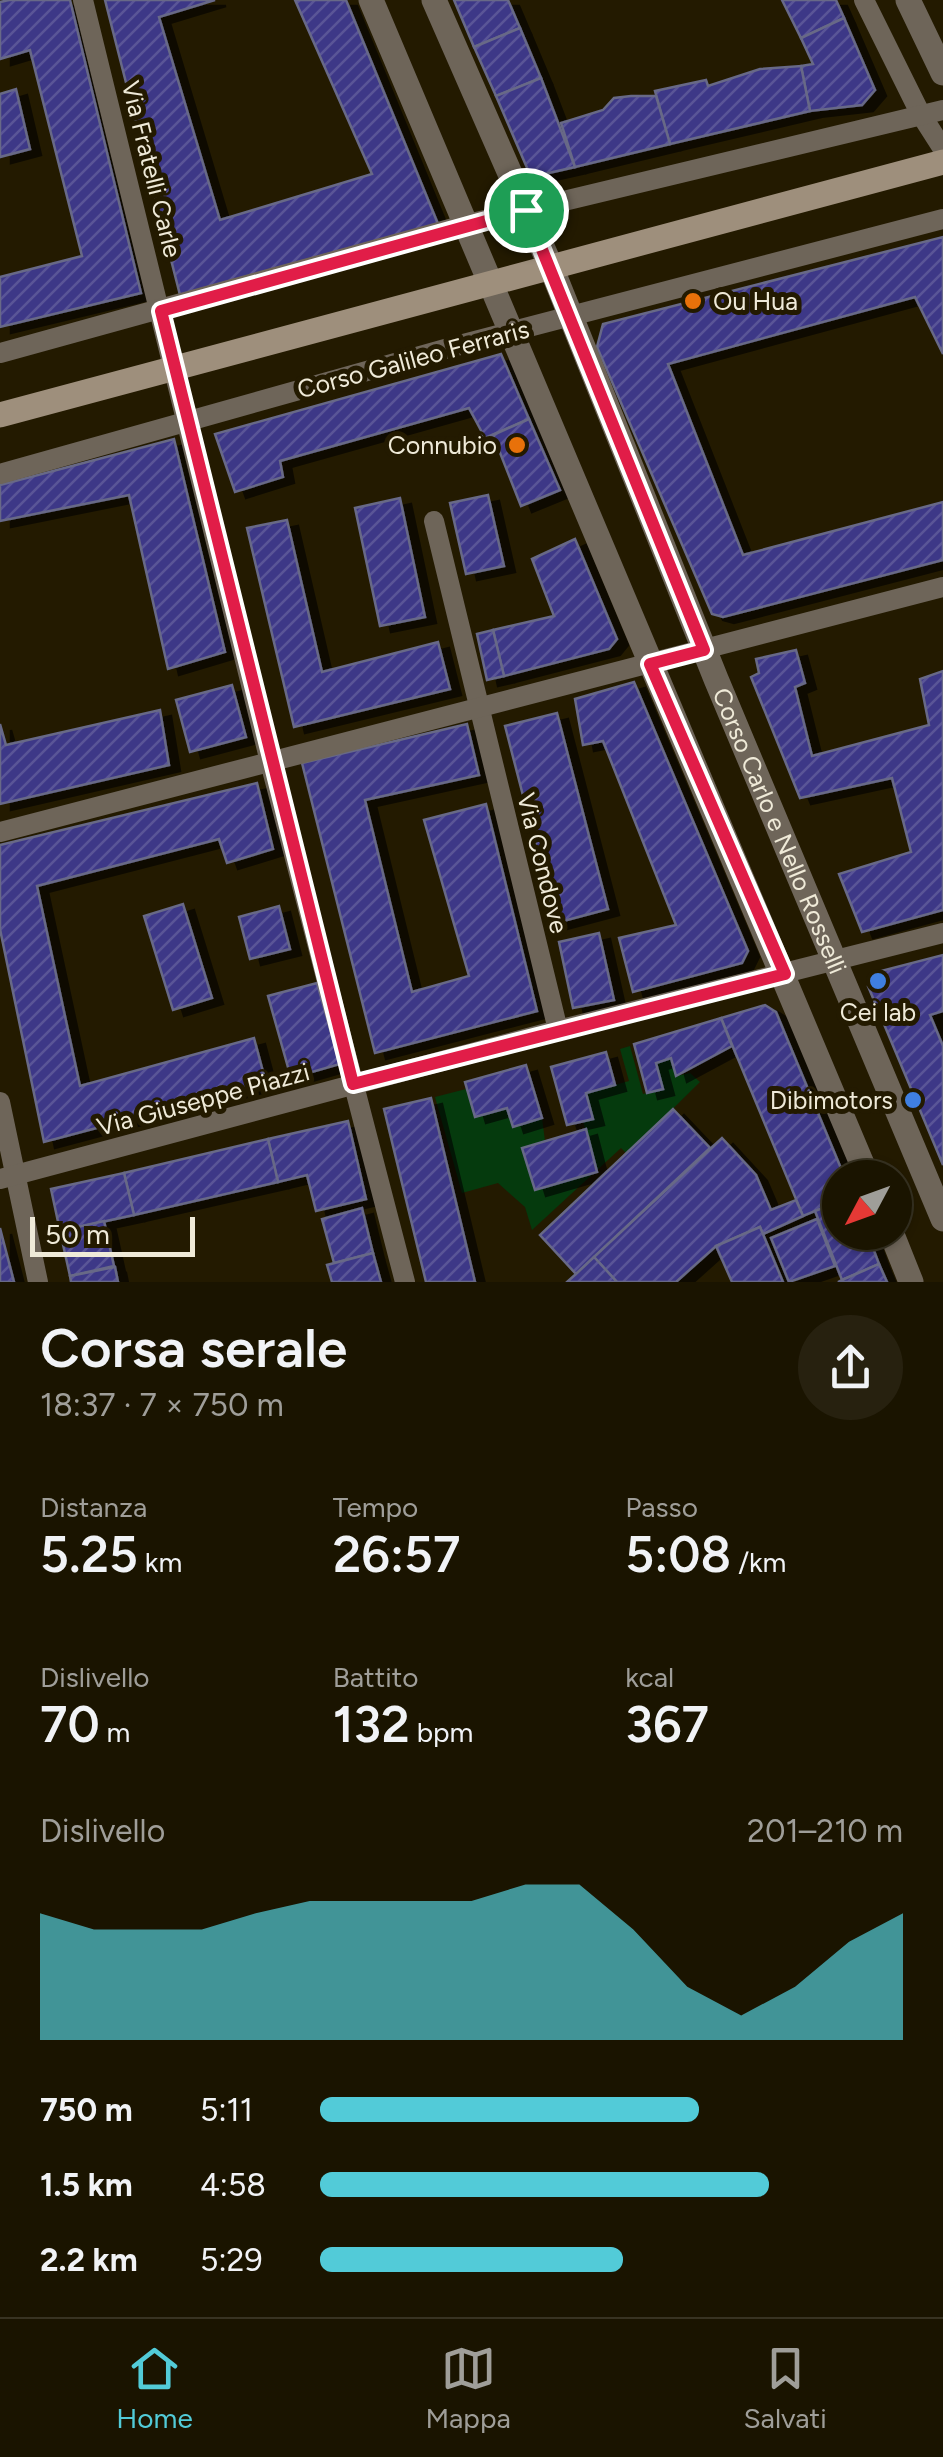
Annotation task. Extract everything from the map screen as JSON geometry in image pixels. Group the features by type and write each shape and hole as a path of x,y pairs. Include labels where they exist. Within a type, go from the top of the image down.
{"main road":[{"name":"Corso Galileo Ferraris","path":"0,415 943,162"}],"street":[{"name":"Via Fratelli Carle","path":"83,0 270,762 404,1282"},
{"name":"Corso Carlo e Nello Rosselli","path":"371,0 861,1160"},
{"name":"Corso Carlo e Nello Rosselli","path":"434,0 551,267 704,650 943,1219"},
{"path":"864,0 920,114 943,149"},
{"path":"908,0 943,72"},
{"path":"0,353 468,224 943,110"},
{"name":"Corso Galileo Ferraris","path":"0,474 571,316 943,219"},
{"name":"Via Condove","path":"434,521 558,1030"},
{"path":"0,832 943,587"},
{"name":"Via Giuseppe Piazzi","path":"8,1176 943,933"},
{"path":"0,1102 8,1176 38,1282"},
{"path":"898,1250 911,1282"}],"green space":[{"path":"630,1046 643,1094 663,1089 656,1063 671,1058 676,1076 690,1073 700,1082 627,1154 621,1148 597,1170 583,1121 593,1118 586,1093 629,1081 620,1049"},
{"path":"466,1089 475,1117 507,1108 513,1126 542,1118 545,1141 523,1148 536,1190 596,1171 532,1230 525,1207 498,1183 462,1193 435,1097"}],"building":[{"path":"70,0 141,293 0,327 0,277 82,256 30,50 0,59 0,2"},
{"path":"105,0 215,0 159,17 220,220 372,174 295,0 346,0 438,224 180,295"},
{"path":"454,0 508,0 520,28 474,47"},
{"path":"782,0 836,0 844,18 801,38"},
{"path":"844,18 875,90 862,105 810,111 801,66 813,64 801,38"},
{"path":"520,28 541,78 496,96 474,47"},
{"path":"801,66 810,111 670,144 655,91 706,80 708,86 760,69"},
{"path":"541,78 575,167 531,177 496,96"},
{"path":"16,89 30,149 0,157 0,94"},
{"path":"656,96 670,144 575,167 561,123 603,110 614,98"},
{"path":"943,237 943,354 915,297 668,364 743,555 943,502 943,560 723,617 712,614 597,347 603,324"},
{"path":"501,354 529,419 485,438 469,408 280,461 283,477 235,492 215,434"},
{"path":"529,419 560,490 521,506 493,435"},
{"path":"174,439 225,652 168,669 129,495 0,521 0,485"},
{"path":"488,495 504,566 466,574 450,503"},
{"path":"400,498 425,617 380,626 355,508"},
{"path":"287,520 322,672 438,642 450,689 294,727 247,528"},
{"path":"575,539 617,639 609,649 504,676 493,630 554,616 532,559"},
{"path":"493,630 504,676 487,680 477,634"},
{"path":"796,650 805,683 795,687 812,756 929,725 920,679 943,671 943,910 862,932 839,874 911,852 892,778 800,798 751,677 759,673 756,659"},
{"path":"634,682 748,951 742,963 633,992 619,938 676,925 603,741 583,745 575,699"},
{"path":"232,685 246,737 190,752 176,700"},
{"path":"160,710 169,765 0,804 0,724 6,745"},
{"path":"557,713 608,909 556,923 505,726"},
{"path":"467,724 479,775 365,800 412,992 469,976 424,820 486,804 537,1011 375,1053 302,763"},
{"path":"257,783 273,849 227,863 219,839 37,886 80,1086 254,1038 266,1083 44,1142 0,929 0,845"},
{"path":"183,904 212,998 173,1010 144,916"},
{"path":"279,906 290,949 250,959 239,917"},
{"path":"599,933 614,1000 573,1008 559,942"},
{"path":"943,955 943,1011 930,1015 943,1046 943,1165 868,986 877,972"},
{"path":"317,983 340,1064 291,1078 268,996"},
{"path":"765,1005 776,1012 838,1160 822,1160 822,1208 803,1216 721,1018"},
{"path":"721,1018 732,1046 676,1076 671,1058 656,1063 663,1089 647,1093 634,1044"},
{"path":"606,1052 615,1085 586,1093 593,1119 567,1125 551,1067"},
{"path":"526,1065 542,1118 513,1127 507,1108 475,1117 465,1082"},
{"path":"431,1098 475,1282 426,1282 384,1109"},
{"path":"673,1109 710,1148 576,1274 540,1235"},
{"path":"348,1121 366,1199 316,1211 307,1175 278,1182 268,1139"},
{"path":"586,1129 597,1172 535,1190 522,1148"},
{"path":"722,1138 756,1175 771,1210 796,1200 803,1216 763,1234 760,1227 716,1246 676,1282 617,1282 594,1257"},
{"path":"268,1139 278,1182 134,1215 124,1173"},
{"path":"124,1173 134,1215 60,1231 51,1189"},
{"path":"362,1208 373,1253 334,1263 322,1219"},
{"path":"822,1208 822,1229 815,1211"},
{"path":"817,1219 822,1250 829,1250 835,1266 789,1282 771,1238"},
{"path":"104,1221 114,1266 70,1276 60,1231"},
{"path":"760,1227 783,1282 732,1282 716,1246"},
{"path":"0,1228 14,1282 0,1282"},
{"path":"830,1250 874,1250 879,1264 842,1280"},
{"path":"373,1253 381,1282 332,1282 327,1265"},
{"path":"594,1257 617,1282 567,1282 576,1274"},
{"path":"879,1264 887,1282 838,1282 842,1280"},
{"path":"115,1267 118,1282 71,1282 70,1276"}],"place":[{"name":"Ou Hua","path":"693,301"},
{"name":"Connubio","path":"517,445"},
{"name":"Cei lab","path":"878,981"},
{"name":"Dibimotors","path":"913,1100"}],"route":[{"path":"526,210 704,650 650,664 785,974 353,1084 161,311 526,210"}]}
